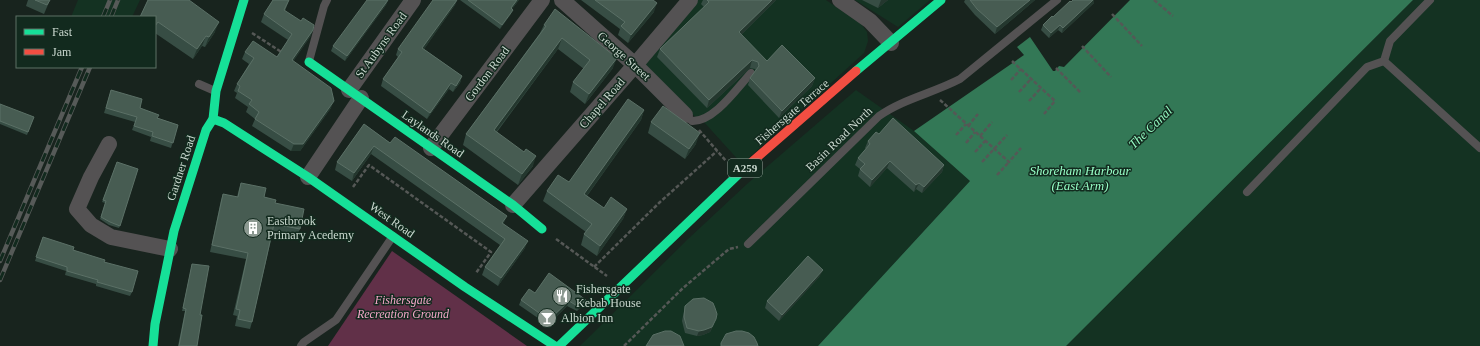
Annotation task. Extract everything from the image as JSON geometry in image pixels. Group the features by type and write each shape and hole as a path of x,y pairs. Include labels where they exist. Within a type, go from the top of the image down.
{"street":[{"name":"Gardner Road","path":"153,346 155,324 174,231 206,130 213,119 216,91 244,0"},
{"name":"St Aubyns Road","path":"308,177 355,94 413,0"},
{"name":"Gordon Road","path":"431,148 542,0"},
{"name":"George Street","path":"562,0 635,65 685,114"},
{"name":"Chapel Road","path":"513,205 690,0"},
{"path":"840,0 870,21 891,43"},
{"name":"Fishersgate Terrace","path":"559,346 738,174 827,96 941,0"},
{"name":"Laylands Road","path":"309,62 513,205 542,229"},
{"name":"West Road","path":"213,119 224,123 308,177 465,287 555,346"},
{"path":"109,144 90,177 77,209 91,225 111,237 170,249"}],"lane":[{"path":"309,62 324,6 327,0"},
{"name":"Basin Road North","path":"748,244 879,116 897,105 944,88 960,80 1057,0"},
{"path":"1384,61 1390,41 1430,0"},
{"path":"1384,61 1480,148"},
{"path":"1247,192 1366,68 1384,61"},
{"path":"685,114 692,121 698,121 715,112 752,73"},
{"path":"199,84 216,91"},
{"path":"301,346 304,342 336,320 393,236"}],"path":[{"path":"1154,0 1173,16"},
{"path":"1112,14 1142,46"},
{"path":"235,26 247,30 286,55"},
{"path":"1082,46 1110,77"},
{"path":"1012,62 1055,101 1044,114"},
{"path":"1056,68 1081,93"},
{"path":"1011,80 1021,69"},
{"path":"1019,92 1031,79"},
{"path":"1030,101 1041,88"},
{"path":"940,100 1009,162"},
{"path":"685,114 738,174"},
{"path":"956,135 978,114"},
{"path":"980,136 992,122"},
{"path":"966,143 976,132"},
{"path":"982,162 1007,135"},
{"path":"975,152 985,141"},
{"path":"997,175 1021,148"},
{"path":"594,267 660,202 717,151"},
{"path":"343,201 369,165 491,252 465,287"},
{"path":"542,229 620,286"},
{"path":"624,346 683,288 729,249 748,244"}],"shaded area":[{"path":"78,0 140,0 132,16 71,16"},
{"path":"696,0 826,0 861,24 867,32 868,41 864,53 742,164 703,121 700,122 643,62"},
{"path":"855,0 930,0 898,27"},
{"path":"1413,0 1480,0 1480,346 1066,346"},
{"path":"856,90 914,131 970,181 818,346 580,346 688,239 747,184"}],"green space":[{"name":"Fishersgate Recreation Ground","path":"392,251 527,346 328,346"}],"water":[{"name":"Shoreham Harbour (East Arm)","path":"1130,0 1413,0 1066,346 818,346 970,181 914,131 1024,55 1017,47 1030,37 1053,71 1055,71 1059,66 1064,67"}],"building":[{"path":"35,0 50,0 47,5"},
{"path":"148,0 189,0 219,22 209,37 206,36 197,49 158,22 156,25 156,16 140,16"},
{"path":"273,0 289,0 284,10 301,21 303,18 314,25 313,30 292,60 331,88 334,101 303,144 294,144 255,119 259,112 249,104 252,100 238,91 240,86 237,84 254,58 245,52 253,41 277,57 292,34 264,14"},
{"path":"367,0 388,0 347,56 333,46"},
{"path":"433,0 457,0 422,48 462,76 456,86 451,83 430,113 383,79 402,52 398,49"},
{"path":"468,0 517,0 511,8 513,10 502,25"},
{"path":"595,0 653,0 657,3 631,35 621,26 625,22"},
{"path":"707,0 772,0 739,32 767,61 782,45 815,78 782,111 750,78 759,66 758,62 752,60 709,100 660,49 709,2"},
{"path":"970,0 1030,0 997,27 977,9"},
{"path":"1073,0 1093,0 1063,28 1060,25 1051,33 1043,25"},
{"path":"555,9 617,58 589,94 573,82 590,60 562,38 494,130 524,152 526,149 536,156 522,174 466,134 546,26 544,25"},
{"path":"111,90 142,99 140,108 159,115 157,118 178,125 173,143 152,136 153,132 134,126 137,117 106,108"},
{"path":"628,99 644,110 584,194 604,208 611,197 627,209 600,246 584,234 592,224 547,191 558,175 569,182"},
{"path":"0,104 34,117 28,132 0,121"},
{"path":"663,106 700,133 689,149 651,122"},
{"path":"893,118 944,165 924,187 919,183 916,185 890,161 872,180 860,169 865,164 858,158 870,144 868,141 876,132 879,134"},
{"path":"364,124 390,143 395,137 507,216 502,223 528,241 501,278 485,267 505,239 374,146 354,173 337,162"},
{"path":"117,162 138,169 120,226 101,217 106,201 103,200"},
{"path":"241,183 266,188 264,197 276,200 275,203 304,209 300,229 274,224 252,322 238,319 240,310 236,309 248,253 212,245 223,194 238,197"},
{"path":"43,237 74,247 73,250 105,260 104,262 138,271 132,292 97,282 98,280 67,271 67,267 36,257"},
{"path":"808,256 823,270 782,315 767,301"},
{"path":"192,264 209,266 200,315 202,315 197,346 179,346 186,309 183,308"},
{"path":"549,273 586,300 579,307 569,301 549,320 521,300 529,289 535,293"},
{"path":"704,298 713,303 717,314 712,327 699,331 687,328 684,317 685,306 693,299"},
{"path":"665,331 671,331 680,336 684,346 646,346 653,335"},
{"path":"736,331 749,333 754,337 758,346 721,346 726,334"}],"railway":[{"path":"103,16 110,0"},
{"path":"111,16 118,0"},
{"path":"0,261 82,68"},
{"path":"0,280 90,68"}],"traffic: fast":[{"path":"153,346 155,324 174,231 206,130 213,119 216,91 244,0"},
{"path":"856,71 941,0"},
{"path":"309,62 513,205 542,229"},
{"path":"213,119 224,123 308,177 465,287 555,346"},
{"path":"559,346 745,168"}],"traffic: jam":[{"path":"745,168 856,71"}],"place":[{"name":"Eastbrook Primary Acedemy","path":"253,228"},
{"name":"Fishersgate Kebab House","path":"562,296"},
{"name":"Albion Inn","path":"547,318"}],"water label":[{"name":"The Canal","path":"1150,127"}]}
